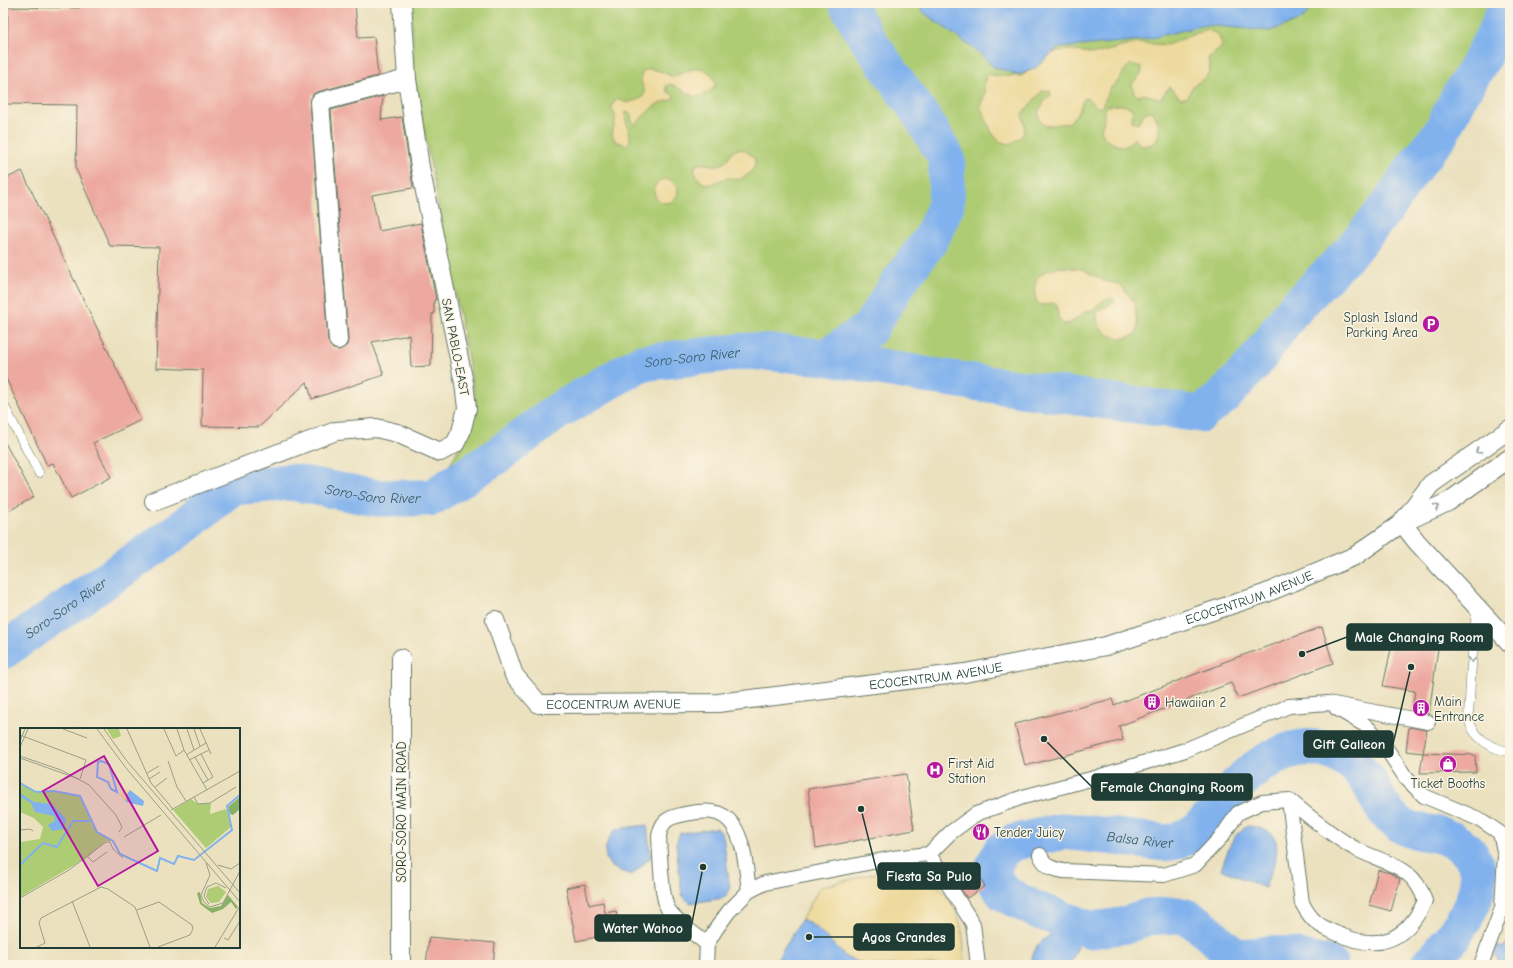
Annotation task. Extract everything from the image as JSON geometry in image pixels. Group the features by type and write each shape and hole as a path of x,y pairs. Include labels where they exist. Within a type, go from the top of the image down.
{"street":[{"name":"SAN PABLO-EAST","path":"154,501 336,432 376,428 397,433 440,452 455,444 461,432 467,408 464,383 420,167 407,79 402,3"},
{"path":"338,340 320,102 407,79"},
{"name":"ECOCENTRUM AVENUE","path":"1402,523 1431,484 1510,429"},
{"name":"ECOCENTRUM AVENUE","path":"494,620 514,675 539,704 718,703 965,673 1106,646 1264,594 1355,556 1402,523 1448,502 1510,458"},
{"path":"1402,523 1417,542 1510,643"},
{"name":"SORO-SORO MAIN ROAD","path":"401,658 401,965"},
{"path":"706,965 708,944 729,911 748,890 782,878 893,858 928,854 950,833 976,814 1024,797 1098,777 1185,750 1289,706 1328,703 1428,722"},
{"path":"1328,703 1365,725 1380,740 1406,778 1424,796 1505,830 1506,910 1481,965"},
{"path":"1040,855 1044,864 1053,869 1063,871 1164,875 1195,865 1222,836 1238,813 1262,802 1289,800 1354,848 1398,867 1412,876 1421,888 1425,901 1416,919 1403,933 1380,943 1353,941 1320,926 1310,918 1302,904 1289,800"},
{"path":"708,944 677,919 668,909 661,866 659,836 660,829 665,821 680,815 696,813 712,812 725,817 737,833 744,856 748,890"},
{"path":"928,854 973,924 979,964"}],"lane":[{"path":"3,404 6,416 39,473"},
{"path":"1477,607 1469,720 1475,732 1492,748 1502,751 1510,751"}],"green space":[{"path":"411,3 1510,3 1502,16 1480,62 1458,98 1441,133 1409,174 1389,205 1349,253 1292,311 1253,365 1222,398 1200,414 924,375 827,357 747,351 641,363 558,411 497,456 431,498 461,445 476,401 414,77"}],"sand":[{"path":"1205,30 1212,31 1216,34 1222,45 1220,49 1208,58 1210,70 1206,77 1193,86 1186,98 1180,98 1169,87 1160,99 1144,94 1138,96 1134,93 1132,84 1141,74 1142,70 1141,67 1132,64 1126,68 1117,83 1111,87 1102,106 1098,108 1088,99 1084,98 1078,112 1069,123 1045,126 1040,120 1038,112 1046,99 1051,95 1050,91 1043,90 1022,114 1025,129 1024,132 1020,138 1011,144 1004,143 995,136 991,131 980,107 985,94 984,87 986,74 1000,76 1022,76 1048,55 1058,51 1071,50 1095,54 1137,43 1167,45"},
{"path":"701,68 712,75 715,87 706,94 695,97 671,84 666,86 667,91 673,95 674,98 650,109 635,124 632,121 631,114 626,112 630,141 626,145 615,141 612,134 615,124 615,114 611,107 614,102 619,99 627,103 642,98 645,92 641,83 642,74 644,71 648,69 658,71 672,77 693,69"},
{"path":"1121,105 1129,107 1133,110 1132,121 1138,124 1144,113 1152,111 1159,128 1158,137 1153,144 1141,146 1134,138 1126,146 1122,146 1107,140 1104,137 1101,130 1104,121 1105,109 1107,106"},
{"path":"735,150 745,150 755,159 754,167 748,175 737,180 731,178 709,184 704,183 699,179 694,170 696,165 722,164"},
{"path":"666,179 671,180 677,186 677,196 671,202 666,203 661,202 655,196 654,191 655,186 661,180"},
{"path":"1061,267 1082,269 1104,281 1120,284 1135,303 1138,323 1136,334 1122,338 1115,337 1103,331 1099,326 1097,311 1115,302 1112,298 1104,300 1091,311 1087,310 1073,321 1065,324 1061,323 1059,319 1055,303 1039,304 1035,297 1036,280 1046,271"},
{"path":"903,866 926,876 950,900 959,919 962,930 964,965 868,965 847,958 818,929 802,919 820,887"}],"water":[{"path":"918,3 1316,3 1301,20 1270,31 1205,25 1143,40 1058,48 1034,69 1018,75 994,67 977,51 923,12"},
{"path":"647,825 651,857 632,875 611,866 605,852 608,842 616,829"},
{"path":"1248,826 1262,829 1271,833 1275,840 1277,848 1276,857 1265,888 1221,869 1233,839"},
{"path":"717,828 723,835 730,889 724,898 690,903 682,895 676,844 680,833"},
{"path":"802,919 818,929 847,958 868,965 774,965"},
{"path":"1052,934 1079,944 1070,965 1031,965 1033,955 1037,947 1043,940"},
{"path":"1510,941 1510,965 1498,965 1498,957 1492,953 1496,945 1502,948"}],"building":[{"path":"79,3 355,3 358,38 374,37 378,76 317,92 313,94 310,102 328,341 333,349 339,350 347,345 348,339 331,110 383,96 381,120 402,117 413,188 372,195 379,231 421,223 436,300 434,300 434,314 432,314 431,366 411,367 409,335 372,342 384,375 312,399 307,382 259,427 202,426 203,370 156,368 159,247 110,246 76,169 77,105 6,104 8,7 79,8"},
{"path":"22,171 141,420 93,443 111,477 71,498 53,463 47,465 3,372 3,180"},
{"path":"3,439 34,497 3,514"},
{"path":"1322,627 1333,663 1238,698 1231,683 1119,726 1123,740 1025,766 1015,724 1112,699 1114,705 1222,664 1221,663"},
{"path":"1393,640 1438,648 1429,714 1412,710 1415,691 1383,686"},
{"path":"1409,727 1427,730 1423,753 1406,751"},
{"name":"Ticket Booths","path":"1423,753 1475,755 1476,772 1420,773"},
{"path":"906,774 914,830 816,848 808,789"},
{"path":"1378,870 1390,873 1400,879 1391,911 1369,905"},
{"path":"976,871 985,886 967,898 957,883"},
{"path":"585,884 589,905 603,902 605,913 616,911 620,933 576,941 566,888"},
{"path":"429,937 495,943 493,965 426,965"}],"waterway":[{"path":"827,357 869,329 901,279 931,239 946,205 947,159 922,117 864,34 847,3"},
{"name":"Soro-Soro River","path":"3,651 178,531 232,487 291,482 376,498 431,498 497,456 558,411 641,363 747,351 827,357 924,375 1200,414 1222,398 1253,365 1292,311 1349,253 1389,205 1409,174 1441,133 1458,98 1480,62 1502,16 1510,3"},
{"name":"Balsa River","path":"1330,965 1291,956 1271,954 1242,957 1233,955 1203,927 1189,918 1178,915 1147,917 1127,925 1092,930 1036,910 1004,893 993,878 994,865 1001,851 1012,843 1064,831 1167,843 1179,840 1199,829 1237,785 1258,766 1292,750 1311,747 1321,749 1340,756 1357,769 1370,784 1385,811 1399,824 1416,831 1443,836 1464,848 1475,862 1478,879 1474,897 1466,916 1455,934 1428,965"}],"place":[{"name":"Splash Island Parking Area","path":"1431,324"},
{"name":"Male Changing Room","path":"1302,654"},
{"name":"Gift Galleon","path":"1411,667"},
{"name":"Hawaiian 2","path":"1152,702"},
{"name":"Main Entrance","path":"1421,708"},
{"name":"Female Changing Room","path":"1044,739"},
{"name":"Ticket Booths","path":"1448,764"},
{"name":"First Aid Station","path":"935,770"},
{"name":"Fiesta Sa Pulo","path":"861,809"},
{"name":"Tender Juicy","path":"981,832"},
{"name":"Water Wahoo","path":"703,867"},
{"name":"Agos Grandes","path":"809,937"}]}
